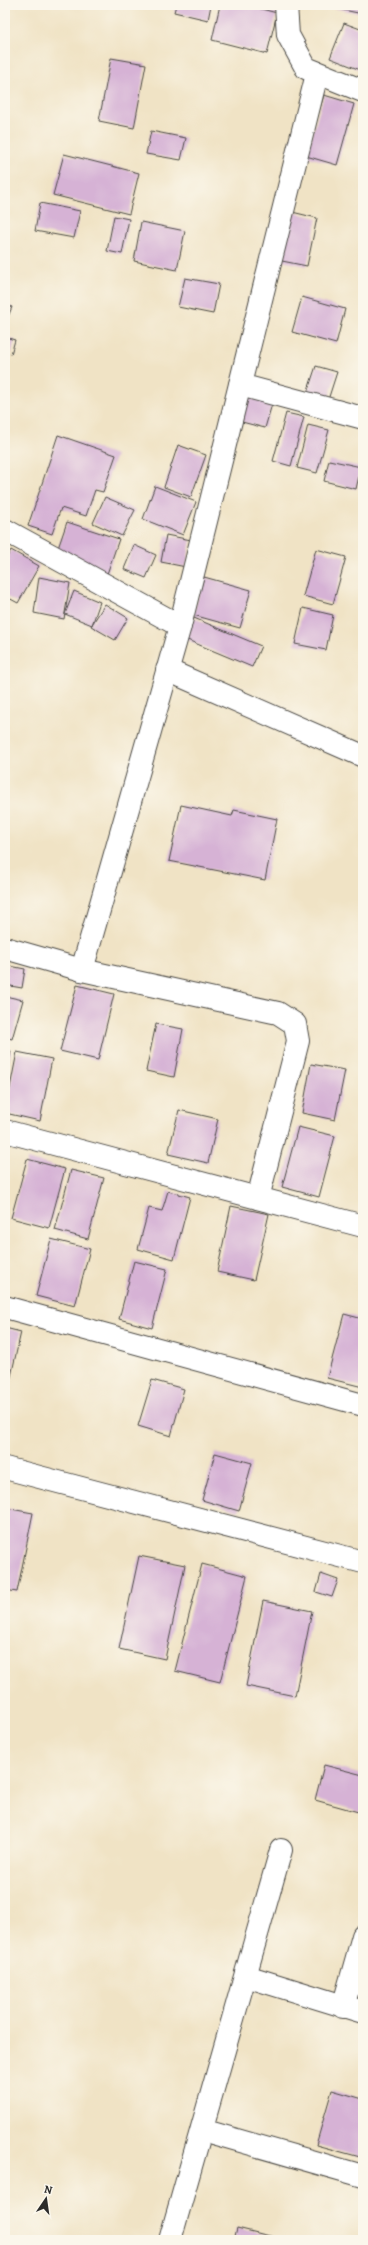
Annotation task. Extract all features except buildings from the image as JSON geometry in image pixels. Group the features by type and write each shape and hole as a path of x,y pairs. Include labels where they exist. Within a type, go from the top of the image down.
{"street":[{"path":"286,5 288,35 306,68 317,74 363,91"},
{"path":"82,970 180,626 317,74"},
{"path":"240,385 363,418"},
{"path":"5,530 180,626"},
{"path":"167,670 363,756"},
{"path":"5,948 82,970 278,1013 295,1024 298,1041 258,1198"},
{"path":"5,1131 363,1226"},
{"path":"5,1307 363,1405"},
{"path":"5,1468 363,1562"},
{"path":"170,2240 281,1850"},
{"path":"246,1976 353,2009 363,1936"},
{"path":"202,2130 363,2176"}]}
